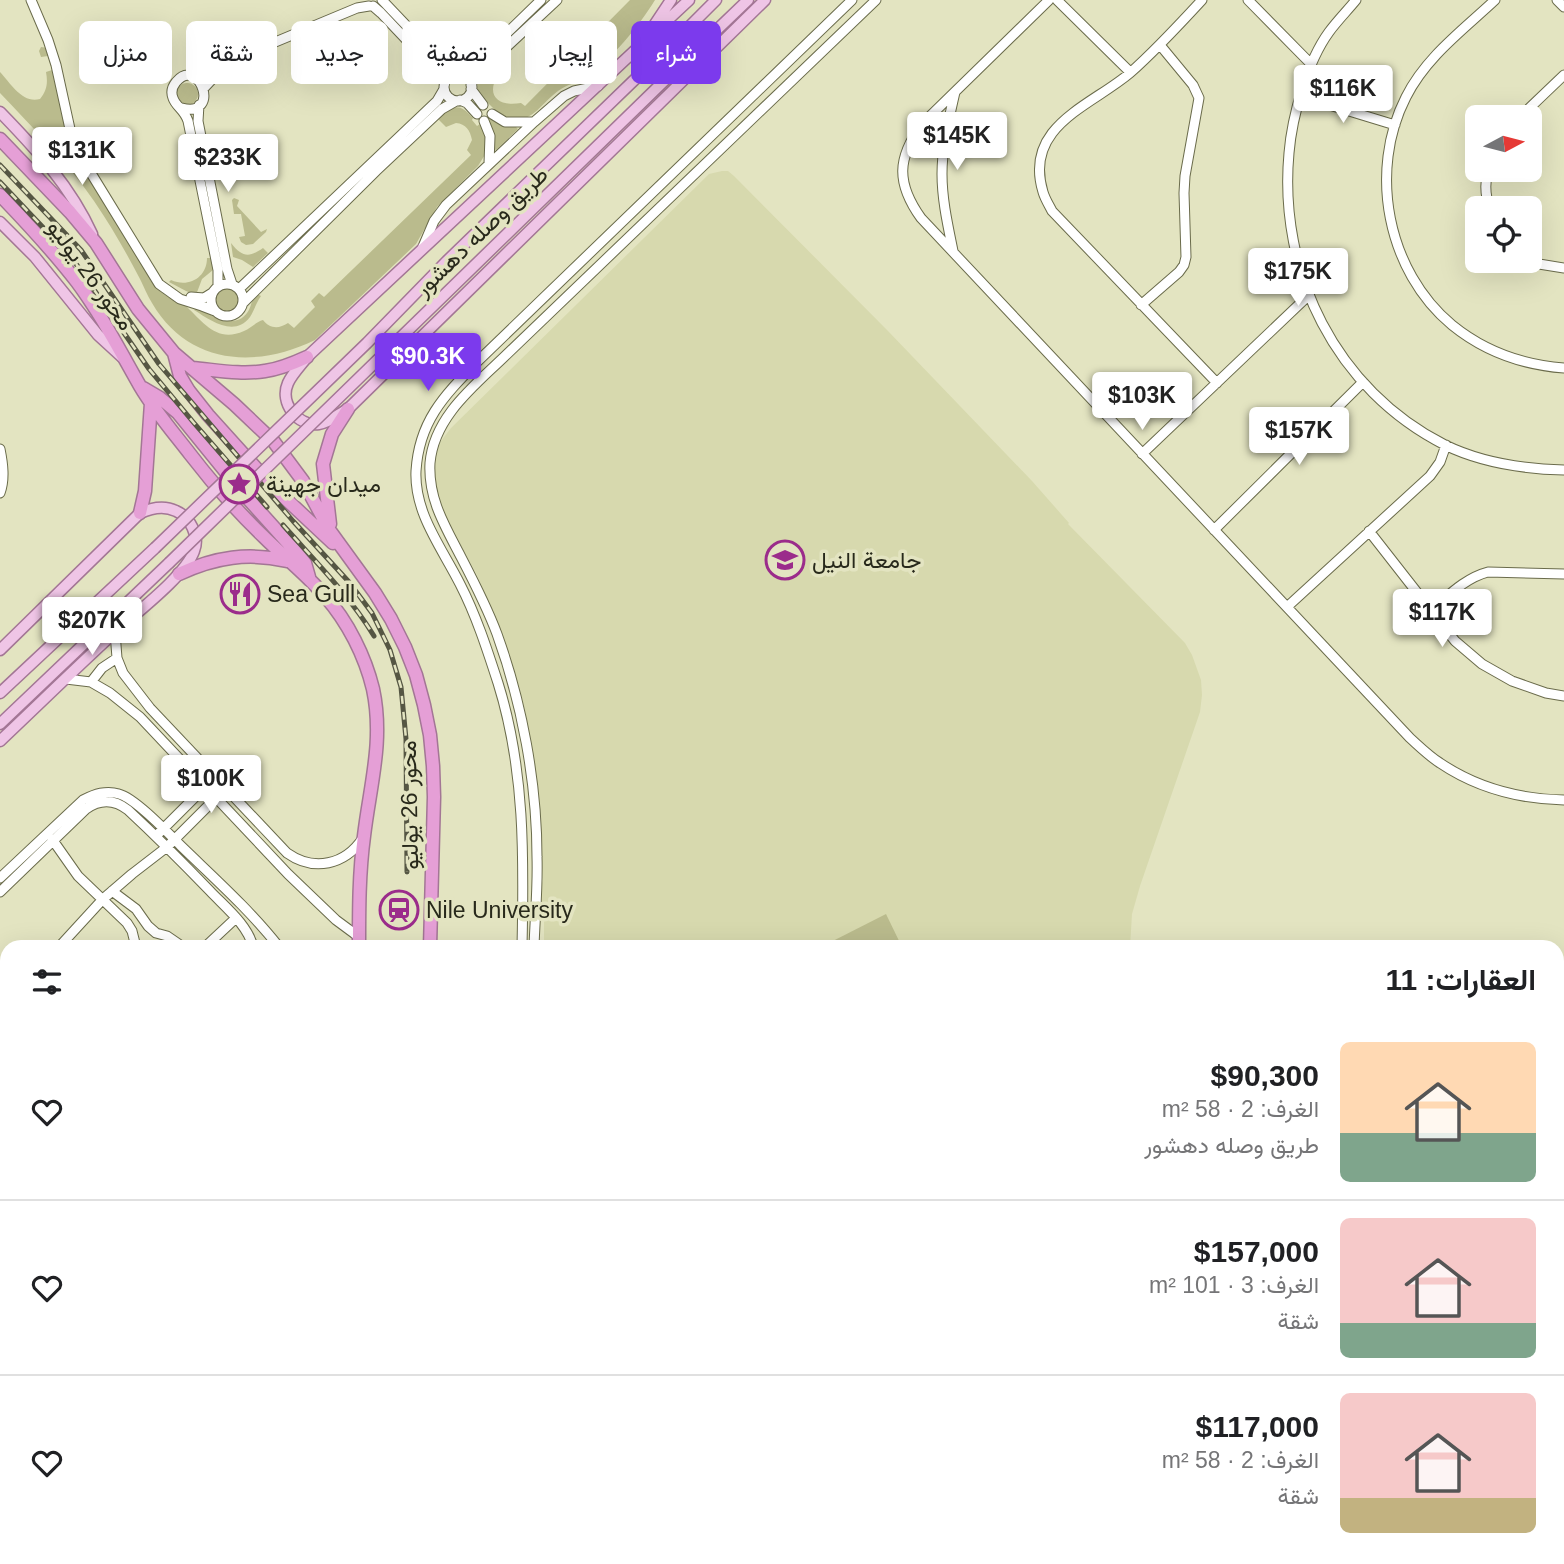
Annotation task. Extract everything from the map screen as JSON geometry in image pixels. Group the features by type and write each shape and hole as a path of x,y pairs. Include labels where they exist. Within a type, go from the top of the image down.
{"highway":[{"name":"محور 26 يوليو","path":"0,139 96,243 138,309 173,353 274,442 303,481 330,531 391,619 408,656 424,705 430,735 433,766 430,940"},
{"name":"محور 26 يوليو","path":"0,195 78,284 151,403 211,481 326,597 354,639 372,686 378,736 377,760 364,836 359,940"},
{"name":"محور 26 يوليو","path":"173,353 180,376 208,415 272,486 349,557"},
{"path":"191,368 232,372 267,371 307,356"},
{"name":"محور 26 يوليو","path":"140,386 178,413 305,563 310,580"},
{"path":"140,513 145,491 151,403"},
{"path":"330,531 323,464 332,434 348,409"},
{"path":"179,574 226,558 258,556 291,562"}],"main road":[{"path":"656,21 671,0"},
{"path":"667,21 689,0"},
{"name":"طريق وصله دهشور","path":"0,692 155,548 367,344 447,261 716,0"},
{"name":"طريق وصله دهشور","path":"0,724 350,389 748,0"},
{"path":"631,55 307,356 286,388 287,401 300,420 322,424 348,409 765,0"},
{"path":"0,112 30,142 67,189 85,218 96,243"},
{"path":"0,222 35,257 98,335 127,360"},
{"path":"0,650 140,513 152,508 170,508 189,522 194,533 194,552 179,574 0,741"}],"street":[{"path":"32,0 56,65 70,129 86,165 159,284 180,299 222,316 232,316 239,311 243,303 442,109 468,96 475,77 557,0"},
{"path":"38,0 53,38 79,140 164,281 182,294 196,299 204,298 223,284 236,287"},
{"path":"277,41 366,3 378,4 382,0 402,21"},
{"path":"511,29 541,0"},
{"path":"522,940 522,827 512,740 499,686 478,624 423,515 416,472 424,431 434,410 448,391 852,0"},
{"path":"534,940 537,856 533,789 525,740 512,682 497,633 433,500 430,460 435,440 456,404 494,366 876,0"},
{"path":"1049,0 922,124 910,140 903,160 903,181 909,201 920,218 1410,738 1438,762 1470,780 1505,793 1541,800 1564,800"},
{"path":"1057,0 1130,72"},
{"path":"1202,0 1160,45 1130,72 1050,132 1042,152 1040,172 1043,192 1052,211 1217,383"},
{"path":"1248,0 1312,65"},
{"path":"1356,0 1328,34 1312,65 1300,96 1291,136 1287,178 1289,217 1296,257 1308,296 1331,341 1363,382 1400,417 1446,445 1487,461 1531,469 1564,470"},
{"path":"1495,0 1421,72 1406,98 1395,125 1389,152 1386,179 1388,207 1404,262 1418,287 1452,325 1482,345 1516,360 1564,368"},
{"path":"1557,0 1564,7"},
{"path":"366,3 381,13 435,70 448,97 467,103 481,118 490,136 489,164"},
{"path":"1142,304 1184,265 1185,176 1199,106 1197,91 1160,45"},
{"path":"1533,105 1564,75"},
{"path":"186,77 175,84 173,98 187,117 218,270 211,303 215,311"},
{"path":"202,84 204,97 199,105 198,121 227,269 243,298 243,303"},
{"path":"470,84 483,105"},
{"path":"236,287 437,101 444,86"},
{"path":"421,252 439,213 489,164 564,96 598,86"},
{"path":"953,253 944,206 942,173 946,133 955,91"},
{"path":"1300,96 1395,125"},
{"path":"182,108 191,109 199,105"},
{"path":"492,114 505,122 534,122"},
{"path":"1542,264 1564,268"},
{"path":"1142,454 1308,296"},
{"path":"1214,530 1363,382"},
{"path":"1287,607 1430,477 1440,462 1446,445"},
{"path":"0,449 4,465 0,493"},
{"path":"1369,531 1455,641 1482,664 1513,681 1546,693 1564,696"},
{"path":"1430,611 1467,580 1477,575 1488,572 1564,574"},
{"path":"114,632 117,658 123,673 150,708 287,853 299,861 331,863 350,853 364,836"},
{"path":"91,682 102,668 117,658"},
{"path":"66,679 91,682 140,717 288,874 357,940"},
{"path":"140,717 150,708"},
{"path":"160,832 205,787"},
{"path":"70,940 112,891 171,843 216,798"},
{"path":"0,878 86,809 107,801 121,805 160,832 236,918 250,940"},
{"path":"0,892 51,838"},
{"path":"51,838 78,876 127,923 134,940"},
{"path":"171,843 219,883 272,940"},
{"path":"288,874 299,861"},
{"path":"112,891 136,909 156,933 173,940"},
{"path":"212,940 236,918"}],"shaded area":[{"path":"630,0 655,0 640,21 631,21 631,33 617,50 617,21 609,21"},
{"path":"41,47 48,48 70,143 151,281 205,325 226,335 247,330 263,320 272,326 288,323 294,328 315,307 311,301 319,293 324,297 471,155 467,150 472,140 467,128 456,123 446,127 438,119 448,111 459,107 473,118 477,126 480,124 486,136 486,153 478,166 437,207 416,244 315,340 270,355 225,356 204,350 184,339 167,324 150,300 124,249 84,187 0,93 0,72 23,96 40,99 46,86 46,72 52,70 48,56 41,57"},
{"path":"191,84 197,90 195,102 187,105 179,102 176,94 179,86"},
{"path":"478,84 494,84 496,98 506,103 521,103 525,106 547,84 572,84 558,91 530,116 516,119 506,117 485,103 478,91"},
{"path":"489,117 501,125 518,129 496,150 493,130 485,120"},
{"name":"جامعة النيل","path":"728,171 734,176 1032,481 1068,524 1185,643 1192,655 1201,680 1200,712 1140,886 1132,914 1130,940 544,940 539,801 527,720 520,689 491,608 477,575 437,501 434,477 437,449 451,428 709,174"},
{"path":"234,198 239,200 237,206 261,232 267,229 253,244 246,245 241,242 239,237 245,236 241,214 234,214"},
{"path":"231,243 246,254 250,255 263,248 268,253 253,267 233,257"},
{"path":"207,258 211,258 213,270 202,279 196,295 169,282 190,282 200,276"},
{"path":"228,288 237,291 240,300 237,309 228,312 219,309 216,300 219,291"},
{"path":"257,294 261,296 250,317 237,326 222,325 194,310 196,308 222,320 235,321 247,313"},
{"path":"886,914 899,940 835,940"}],"railway":[{"path":"0,165 81,250 159,364 293,521 349,582 372,613 390,650 401,687 406,739 407,872"},
{"path":"0,182 72,258 149,369 267,507"},
{"path":"283,525 343,592 374,636"}],"place":[{"name":"ميدان جهينة","path":"239,484"},
{"name":"جامعة النيل","path":"785,560"},
{"name":"Sea Gull","path":"240,594"},
{"name":"Nile University","path":"399,910"}]}
